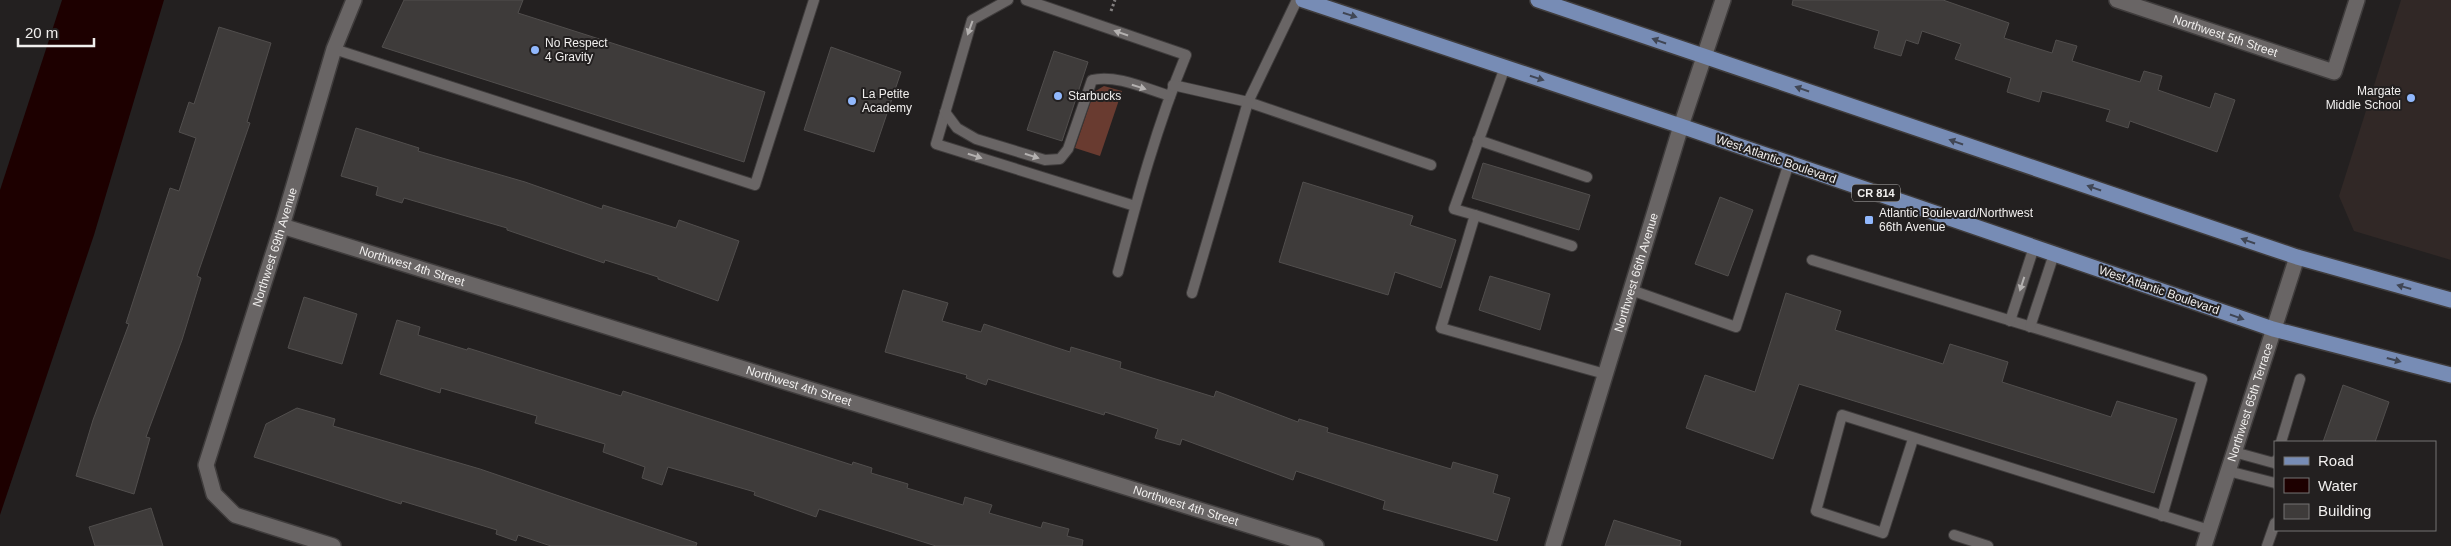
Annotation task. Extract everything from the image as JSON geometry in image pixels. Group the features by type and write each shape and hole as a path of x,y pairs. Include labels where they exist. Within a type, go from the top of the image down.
{"main road":[{"name":"West Atlantic Boulevard","path":"1303,0 1681,126 2273,329 2451,375"},
{"path":"1538,0 2297,257 2451,300"}],"street":[{"name":"Northwest 69th Avenue","path":"333,546 235,515 214,494 206,465 282,226 334,49 354,0"},
{"name":"Northwest 66th Avenue","path":"1552,546 1681,126 1723,0"},
{"name":"Northwest 5th Street","path":"2117,0 2334,72 2356,0"},
{"name":"Northwest 4th Street","path":"282,226 1316,546"},
{"name":"Northwest 65th Terrace","path":"2204,546 2297,257"}],"lane":[{"path":"334,49 755,185 814,0"},
{"path":"1008,0 972,20 936,144 1135,206"},
{"path":"1026,0 1186,55 1173,85 1135,206 1118,272"},
{"path":"1192,293 1248,102 1297,0"},
{"path":"1505,67 1454,209 1572,246"},
{"path":"945,112 957,128 976,139 1045,160 1060,159 1068,149 1092,80 1101,78 1116,80 1170,96"},
{"path":"1173,85 1248,102 1431,165"},
{"path":"1478,140 1588,177"},
{"path":"1631,290 1736,327 1789,163"},
{"path":"1475,215 1441,328 1605,374"},
{"path":"2010,321 2034,247"},
{"path":"2030,327 2054,254"},
{"path":"1812,260 2202,380 2162,516"},
{"path":"2280,441 2300,379"},
{"path":"1913,439 1883,533 1816,511 1842,415 1913,439 2209,530"},
{"path":"2234,452 2274,461"},
{"path":"2228,471 2274,483"},
{"path":"2267,546 2274,526"},
{"path":"1954,535 1988,546"}],"shaded area":[{"name":"Margate Middle School","path":"2401,0 2451,0 2451,260 2354,231 2339,196"},
{"path":"1104,86 1122,91 1100,156 1075,148 1094,92"}],"water":[{"path":"62,0 164,0 94,235 0,515 0,190"}],"building":[{"path":"404,0 523,0 518,13 765,92 744,162 382,47"},
{"path":"1793,0 1943,0 2009,23 2004,38 2052,53 2056,40 2077,46 2072,61 2140,82 2144,71 2162,76 2158,90 2210,108 2215,93 2235,100 2217,152 2130,121 2128,128 2106,121 2110,110 2042,91 2039,102 2007,92 2011,78 1955,59 1961,44 1922,31 1918,44 1906,40 1901,56 1874,48 1879,31 1792,5"},
{"path":"219,27 271,43 247,122 250,123 197,276 201,278 182,340 146,437 150,438 134,494 76,476 93,420 129,324 126,323 170,188 179,191 196,138 179,132 189,102 194,104"},
{"name":"La Petite Academy","path":"831,47 901,72 874,152 804,130"},
{"name":"Starbucks","path":"1054,51 1088,62 1062,141 1027,130"},
{"path":"356,128 419,148 418,151 525,182 602,209 603,205 676,228 679,220 739,241 718,301 658,279 658,277 605,260 604,263 507,230 507,228 404,198 402,203 376,195 378,187 341,176"},
{"path":"1483,163 1590,195 1579,230 1472,198"},
{"path":"1303,182 1413,216 1410,225 1456,240 1441,288 1395,272 1388,295 1279,262"},
{"path":"1720,197 1753,210 1728,276 1695,264"},
{"path":"1490,276 1550,294 1540,330 1479,310"},
{"path":"903,290 948,303 942,321 981,332 984,324 1070,352 1071,347 1121,362 1120,368 1214,397 1216,391 1298,422 1299,419 1328,428 1327,432 1451,469 1453,462 1498,475 1493,493 1510,498 1497,541 1383,509 1385,501 1296,471 1293,480 1182,439 1180,445 1155,438 1158,429 1105,412 1104,415 988,379 986,385 966,378 967,375 885,352"},
{"path":"1786,293 1841,311 1835,330 1943,364 1950,344 2008,362 2002,382 2111,417 2117,401 2177,419 2154,493 1799,384 1773,459 1686,428 1705,375 1755,392"},
{"path":"304,297 357,314 342,364 288,348"},
{"path":"397,320 420,327 418,335 467,350 468,348 621,396 623,391 852,465 853,462 872,468 871,473 908,484 907,488 963,505 965,497 992,505 989,513 1041,528 1043,522 1069,529 1067,536 1083,540 1082,546 936,546 819,509 816,517 754,495 755,492 668,467 662,485 642,478 645,467 603,452 605,444 535,423 537,416 441,388 440,393 380,374"},
{"path":"2343,385 2389,402 2375,441 2323,441"},
{"path":"297,408 335,419 333,426 480,469 697,543 696,546 551,546 518,535 516,541 496,534 497,530 402,501 401,504 254,457 266,424"},
{"path":"151,508 163,546 95,546 89,527"},
{"path":"1614,520 1681,541 1680,546 1605,546"}],"place":[{"name":"No Respect 4 Gravity","path":"535,50"},
{"name":"Starbucks","path":"1058,96"},
{"name":"Margate Middle School","path":"2411,98"},
{"name":"La Petite Academy","path":"852,101"},
{"name":"Atlantic Boulevard/Northwest 66th Avenue","path":"1869,220"}]}
